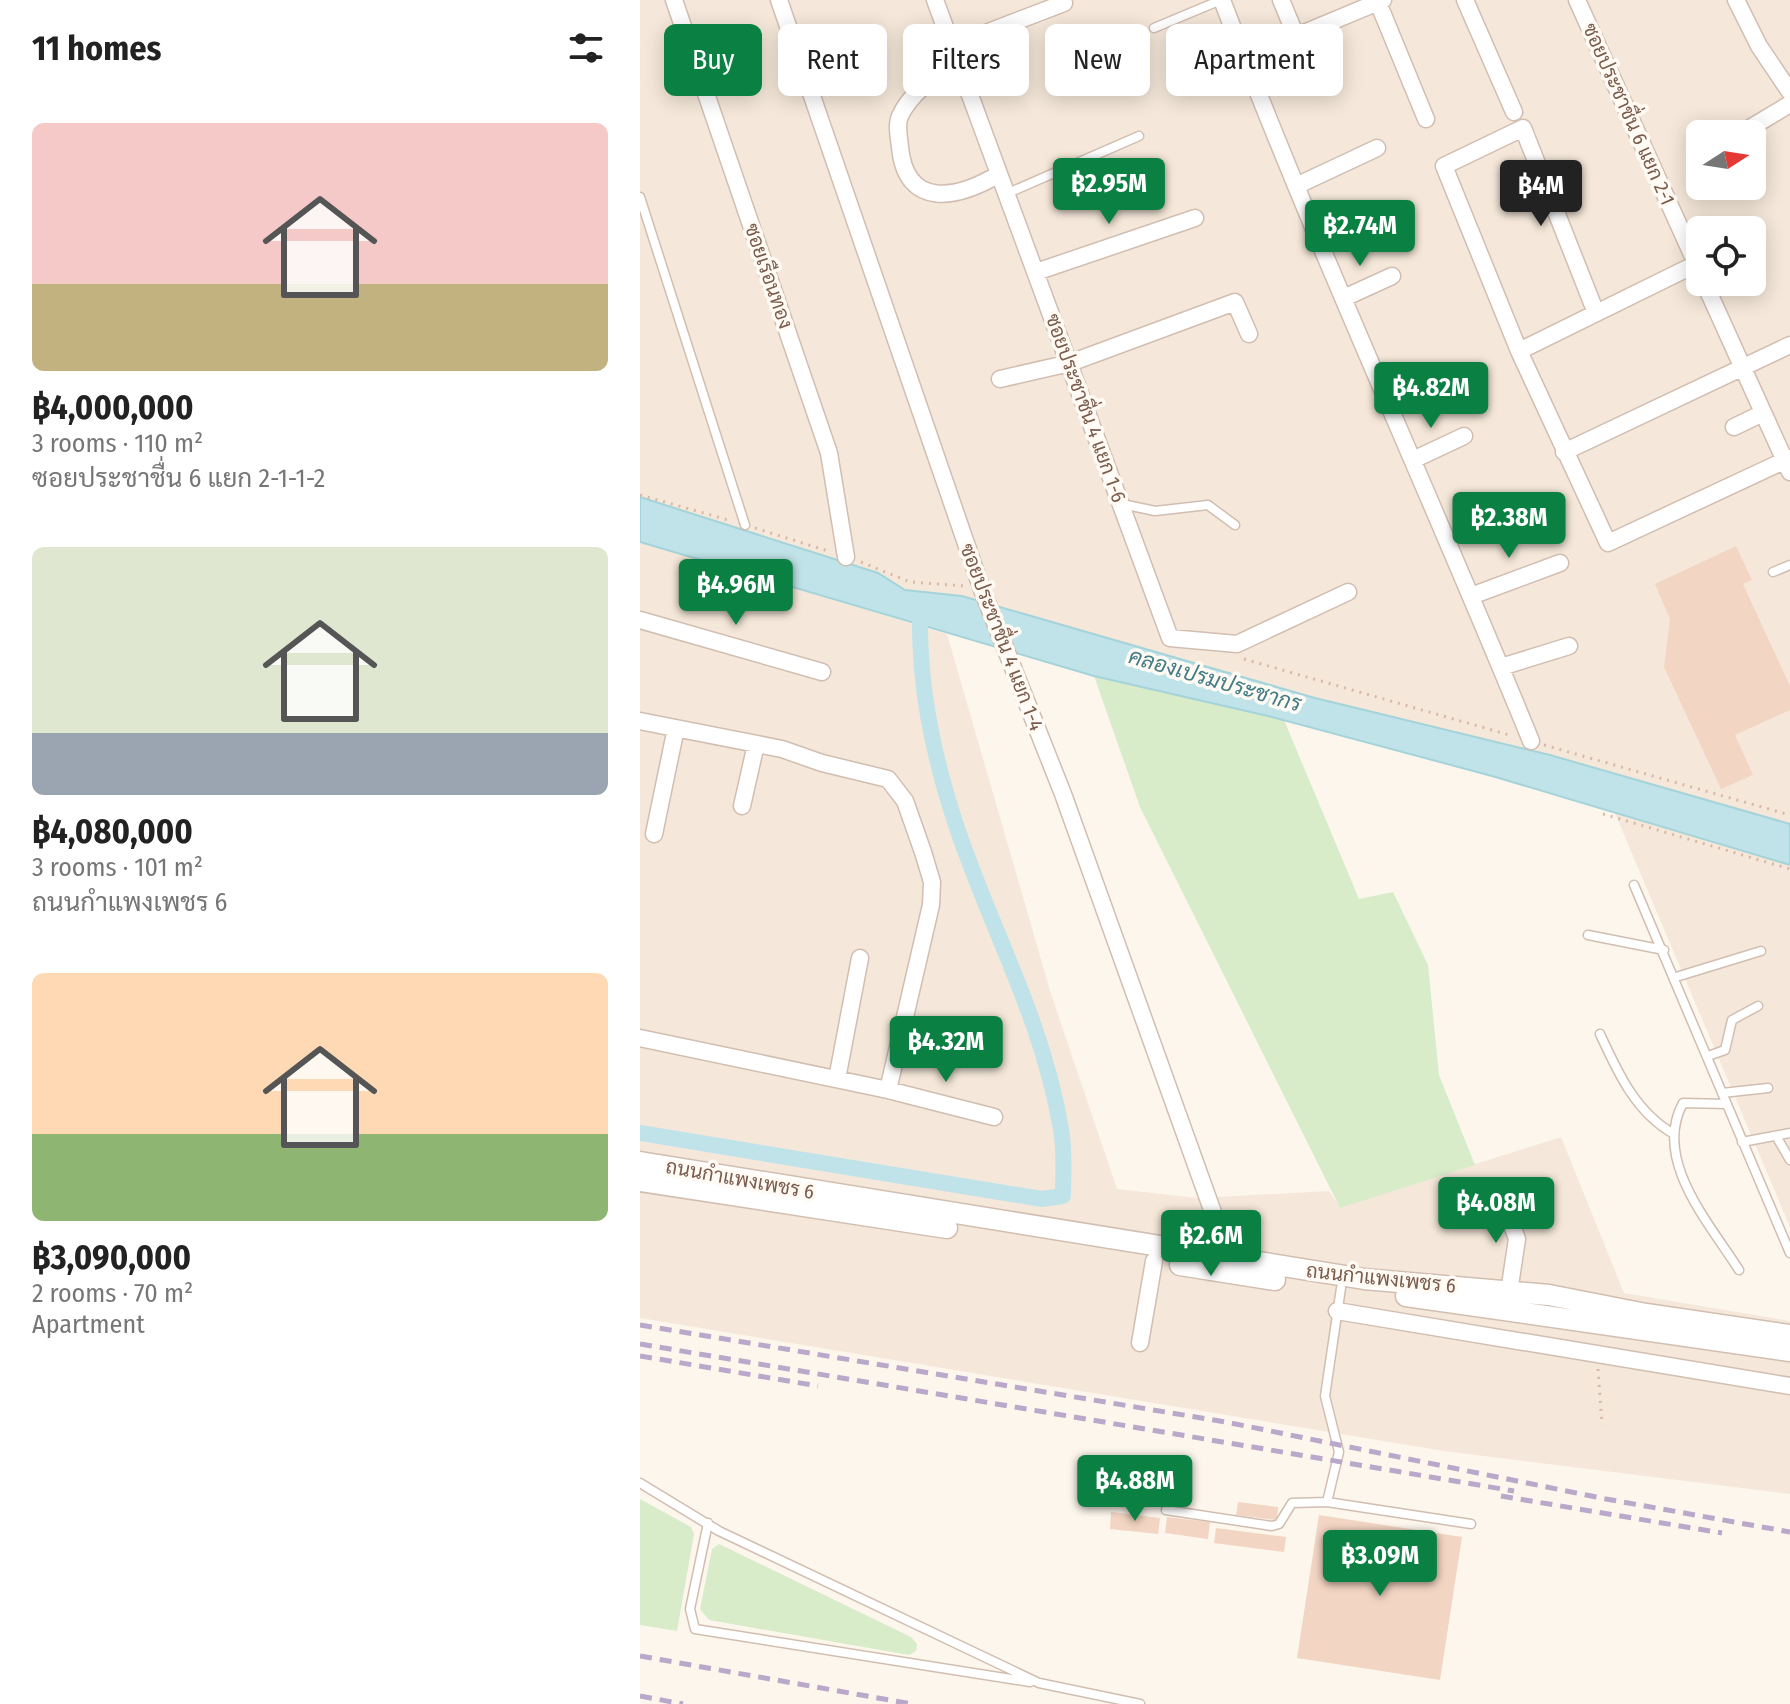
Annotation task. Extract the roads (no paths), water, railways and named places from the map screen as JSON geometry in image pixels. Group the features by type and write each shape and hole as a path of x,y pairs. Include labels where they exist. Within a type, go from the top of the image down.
{"street":[{"name":"ซอยเรือนทอง","path":"674,0 829,453 846,557"},
{"name":"ซอยประชาชื่น 4 แยก 1-4","path":"779,0 981,587 1063,794 1224,1243 1222,1264"},
{"name":"ซอยประชาชื่น 4 แยก 1-6","path":"935,0 944,24"},
{"path":"1222,0 1231,24"},
{"path":"1281,0 1291,24"},
{"path":"1465,0 1514,112"},
{"name":"ซอยประชาชื่น 6 แยก 2-1","path":"1577,0 1686,241"},
{"path":"1736,0 1759,46 1790,92"},
{"path":"1324,24 1379,1 1426,119"},
{"path":"1018,24 1064,3"},
{"path":"914,96 898,120 901,154 910,177 920,189 940,194 968,192 999,174"},
{"name":"ซอยประชาชื่น 4 แยก 1-6","path":"971,96 1170,638 1237,644 1348,592"},
{"path":"1260,96 1531,741"},
{"path":"1763,120 1790,104"},
{"path":"1596,313 1523,128 1444,166 1519,351 1608,543 1788,463 1710,296"},
{"path":"1298,185 1377,148"},
{"path":"1036,272 1195,218"},
{"path":"1519,351 1686,273"},
{"path":"1346,297 1392,276"},
{"path":"1000,379 1070,363 1235,302 1249,334"},
{"path":"1564,452 1790,345"},
{"path":"1734,427 1763,413"},
{"path":"1415,459 1464,436"},
{"path":"1471,596 1560,563"},
{"path":"640,620 822,672"},
{"path":"1501,667 1569,646"},
{"path":"640,721 756,744 888,779 905,801 932,882 931,905 888,1090"},
{"path":"654,834 676,728"},
{"path":"742,806 756,744"},
{"path":"837,1079 860,958"},
{"path":"640,1038 888,1090 994,1117"},
{"name":"ถนนกำแพงเพชร 6","path":"640,1162 1222,1264 1341,1288 1508,1300 1790,1351"},
{"name":"ถนนกำแพงเพชร 6","path":"640,1181 1154,1261 1222,1264 1364,1279 1790,1335"},
{"path":"1501,1195 1517,1239 1502,1337"},
{"path":"1140,1343 1154,1261"},
{"path":"1337,1311 1790,1386"}],"lane":[{"path":"1154,28 1222,0"},
{"path":"1008,193 1139,136"},
{"path":"640,197 745,525"},
{"path":"1122,503 1155,511 1208,505 1235,525"},
{"path":"1773,572 1790,565"},
{"path":"1634,885 1676,977 1790,1253"},
{"path":"1588,935 1664,950"},
{"path":"1676,977 1761,951"},
{"path":"1708,1056 1725,1050 1732,1020 1758,1006"},
{"path":"1600,1034 1621,1079 1653,1122 1674,1134"},
{"path":"1722,1093 1768,1088"},
{"path":"1727,1104 1683,1103 1675,1117 1674,1134 1681,1179 1739,1270"},
{"path":"1742,1142 1790,1133"},
{"path":"1776,1136 1790,1160"},
{"path":"1327,1502 1338,1462 1325,1396 1341,1288"},
{"path":"640,1483 708,1523 1039,1683"},
{"path":"1166,1510 1272,1526 1279,1524 1292,1503 1327,1502 1471,1524"},
{"path":"708,1523 690,1609 695,1629 1039,1683 1140,1704"}],"water":[{"name":"คลองเปรมประชากร","path":"640,497 878,573 905,590 962,596 1315,698 1550,755 1790,824 1790,865 1492,776 1268,716 1094,676 640,542"}],"waterway":[{"path":"640,1133 1042,1199 1063,1196 1062,1137 1042,1049 970,864 940,771 924,690 920,605"}],"railway":[{"path":"640,1325 1226,1422 1606,1499 1790,1532"},
{"path":"640,1344 1514,1491"},
{"path":"640,1356 818,1386"},
{"path":"1501,1496 1722,1533"},
{"path":"640,1656 912,1704"},
{"path":"640,1696 683,1704"}]}
